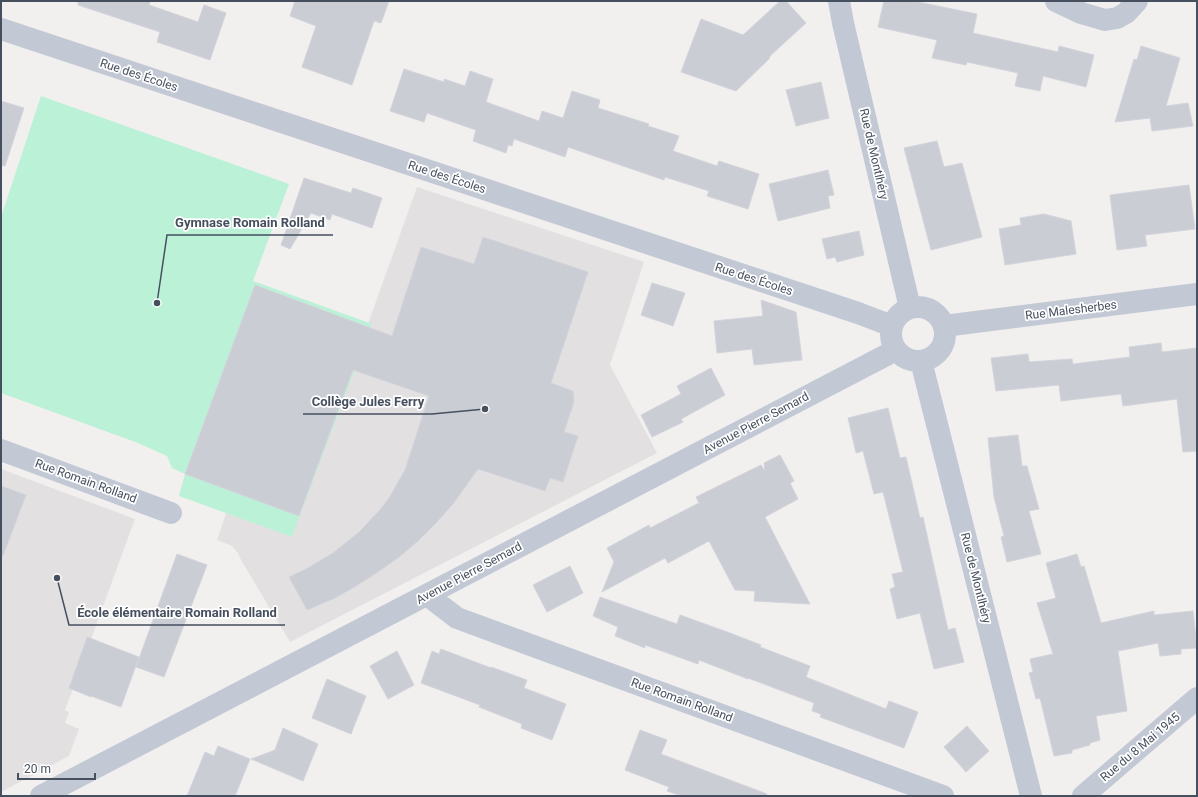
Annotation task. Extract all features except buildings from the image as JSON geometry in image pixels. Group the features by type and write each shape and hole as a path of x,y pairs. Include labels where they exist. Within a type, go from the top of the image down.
{"street":[{"name":"Rue de Montlhéry","path":"839,1 910,308"},
{"path":"1056,1 1080,13 1105,20 1117,18 1126,13 1137,1"},
{"name":"Rue des Écoles","path":"1,29 858,313 892,326"},
{"name":"Rue Malesherbes","path":"944,326 1197,294"},
{"path":"921,306 931,310 939,316 944,326 945,338 941,349 932,357 921,361 903,357 892,343 890,334 896,318 902,311 910,308 921,306"},
{"name":"Avenue Pierre Semard","path":"41,796 896,350"},
{"name":"Rue de Montlhéry","path":"921,361 1031,796"},
{"name":"Rue Romain Rolland","path":"1,450 171,513"},
{"name":"Rue Romain Rolland","path":"427,595 457,618 943,796"},
{"name":"Rue du 8 Mai 1945","path":"1083,796 1197,698"}],"shaded area":[{"path":"417,187 644,262 610,365 657,453 290,642 238,553 232,546 217,540 226,513 292,536"},
{"path":"1,469 135,519 91,639 87,638 69,687 73,689 65,710 69,712 65,723 79,729 69,756 1,792"}],"green space":[{"path":"41,96 289,184 253,281 372,324 292,537 179,496 185,474 172,468 167,456 138,443 1,393 1,217"}],"place":[{"name":"Gymnase Romain Rolland","path":"157,303"},
{"name":"Collège Jules Ferry","path":"485,409"},
{"name":"École élémentaire Romain Rolland","path":"57,578"}]}
